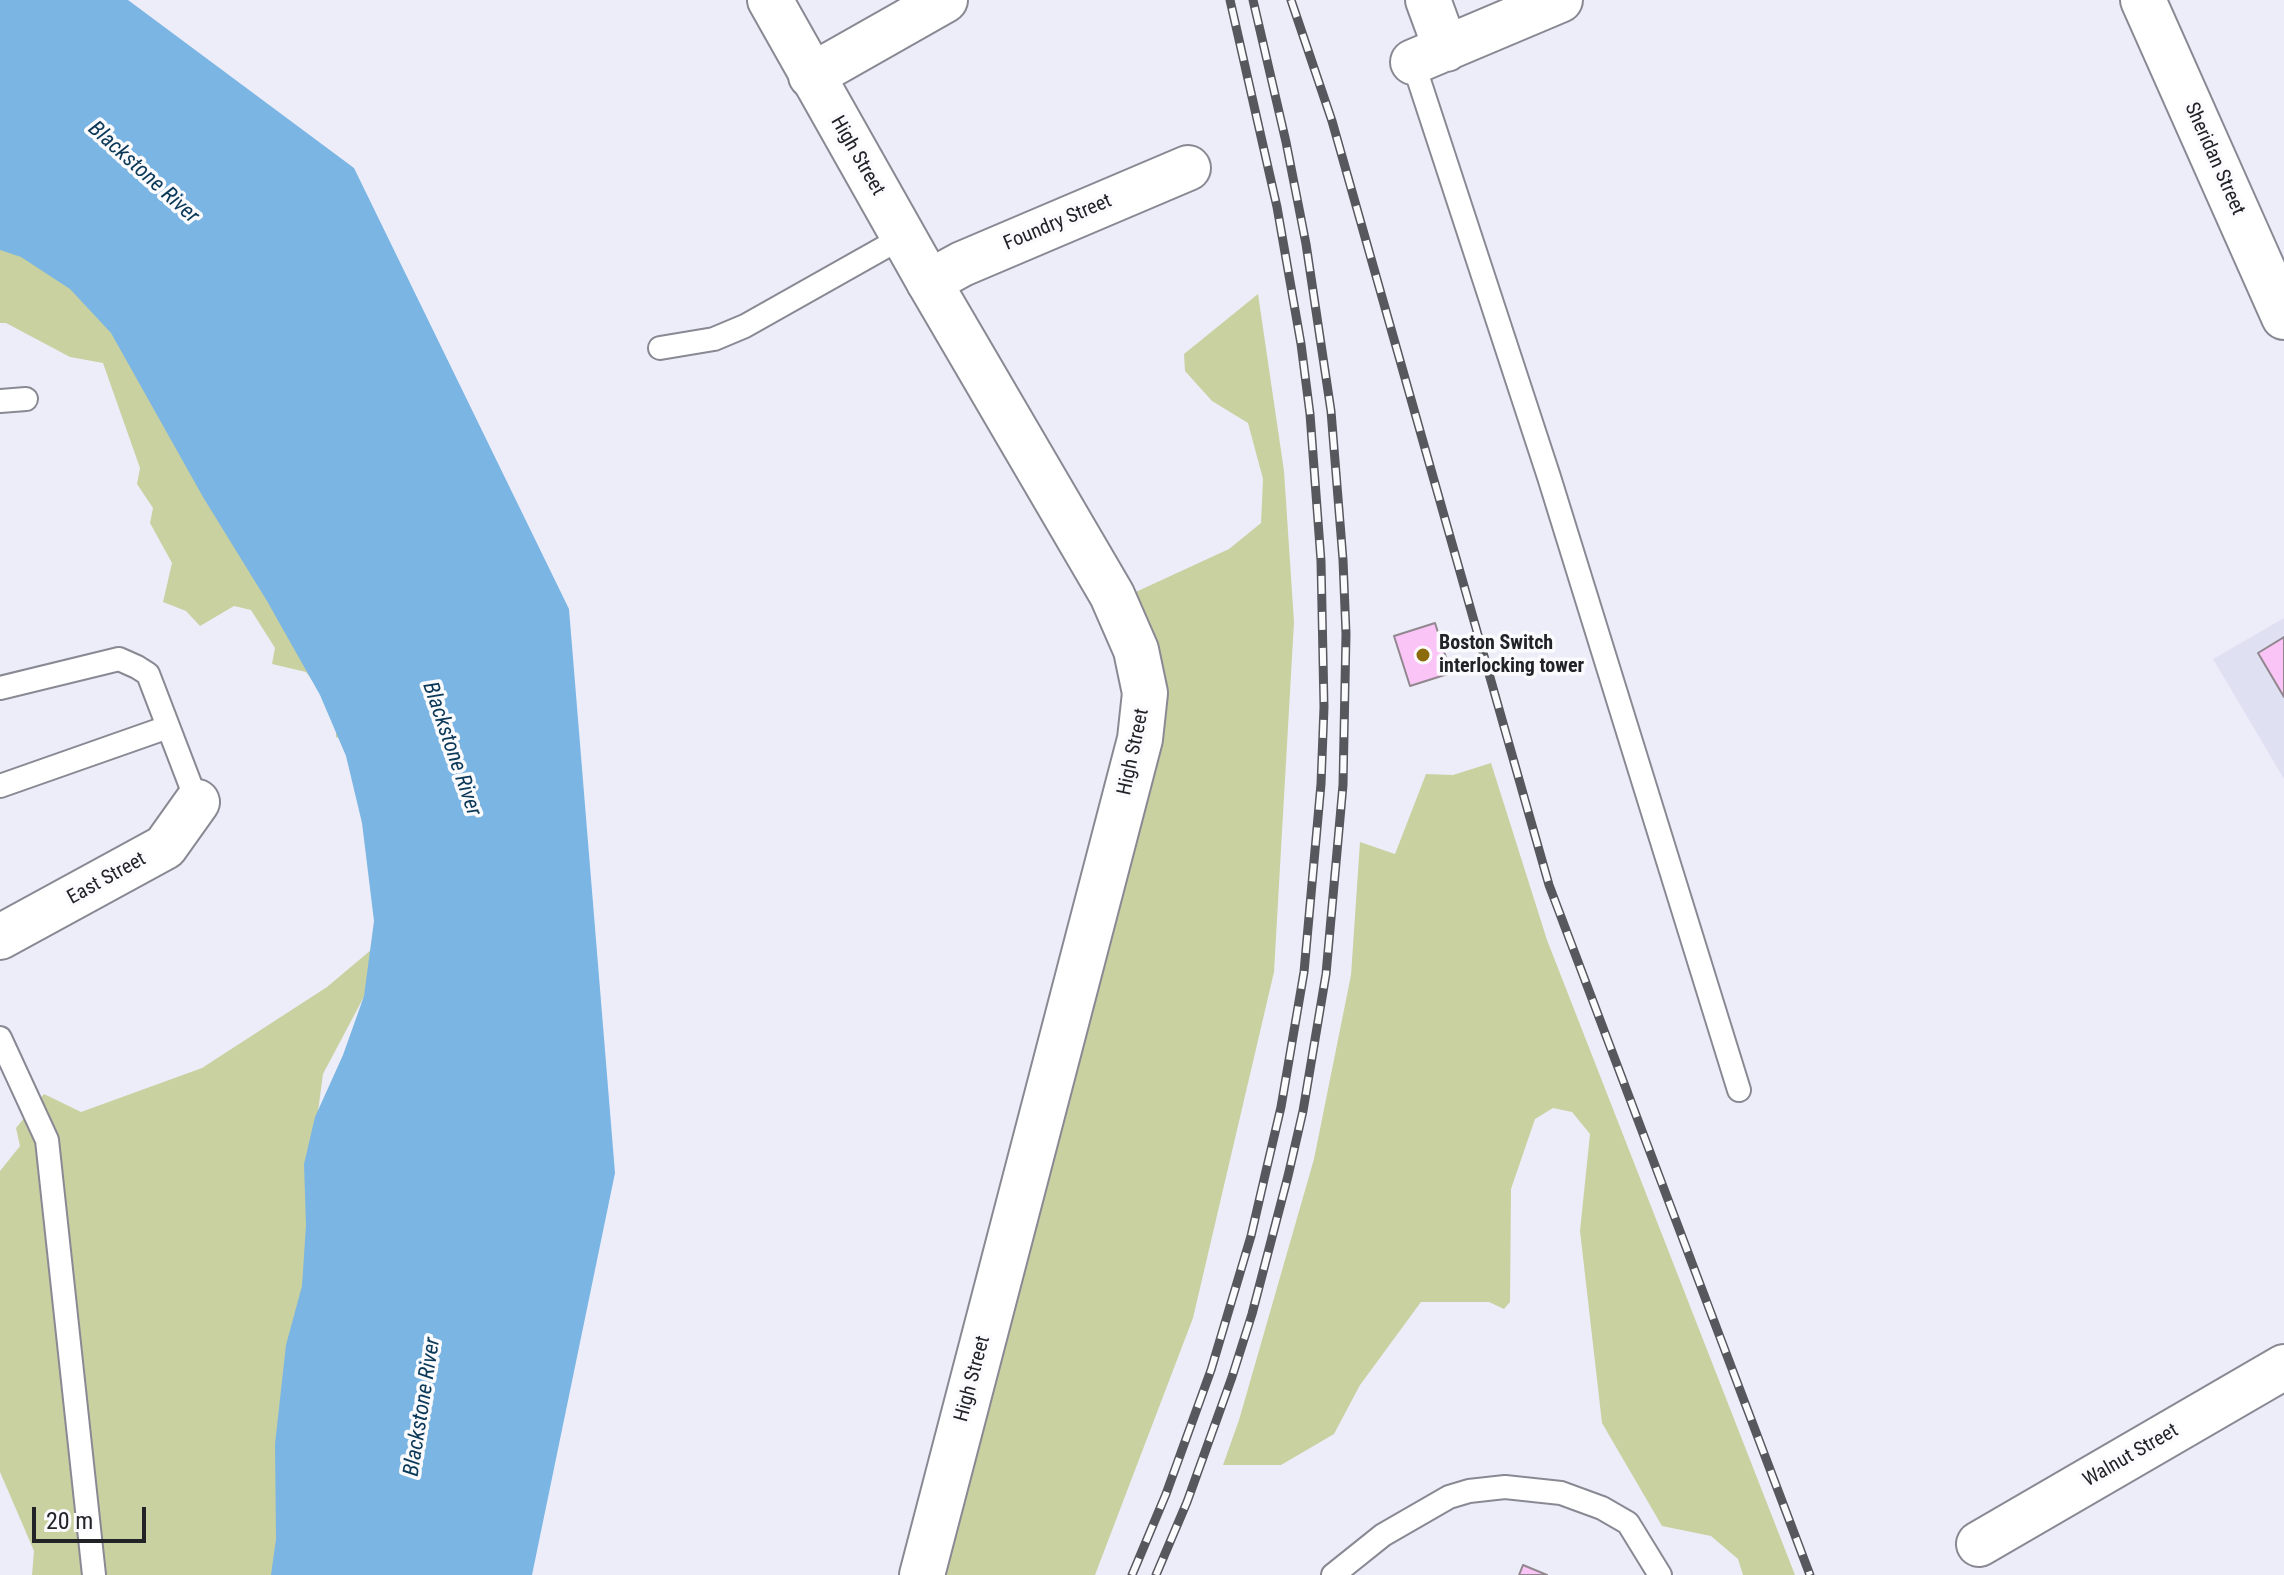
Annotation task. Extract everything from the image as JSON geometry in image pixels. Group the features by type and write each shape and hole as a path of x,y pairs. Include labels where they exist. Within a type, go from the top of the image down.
{"street":[{"name":"High Street","path":"770,0 903,237 1112,595 1136,650 1145,693 1136,754 922,1575"},
{"path":"811,76 945,0"},
{"path":"1428,0 1430,55 1560,0"},
{"name":"Sheridan Street","path":"2143,0 2284,317"},
{"name":"Foundry Street","path":"929,282 962,264 1188,168"},
{"name":"East Street","path":"0,937 165,847 197,802"},
{"name":"Walnut Street","path":"1979,1544 2284,1367"}],"lane":[{"path":"1430,55 1553,489 1739,1090"},
{"path":"660,348 714,339 745,326 903,237"},
{"path":"0,401 26,399"},
{"path":"0,688 119,659 148,674 197,802"},
{"path":"0,786 168,727"},
{"path":"0,1038 47,1140 94,1575"},
{"path":"1333,1575 1383,1535 1449,1497 1505,1487 1561,1493 1602,1508 1628,1523 1660,1575"}],"shaded area":[{"path":"2284,618 2284,779 2213,659"}],"green space":[{"path":"0,199 63,220 368,755 336,737 336,710 306,672 272,664 275,648 251,610 234,606 200,626 186,611 163,602 172,563 150,523 153,508 137,484 140,468 103,363 70,357 6,323 0,323"},
{"path":"1258,294 1284,471 1294,622 1274,972 1193,1318 1095,1575 911,1575 1128,724 1114,602 1229,549 1261,523 1263,479 1248,423 1212,401 1185,371 1184,354"},
{"path":"1491,763 1547,940 1795,1575 1743,1575 1738,1559 1711,1536 1662,1526 1602,1423 1580,1231 1590,1134 1572,1112 1553,1108 1535,1119 1511,1189 1510,1302 1504,1309 1489,1302 1421,1302 1360,1385 1334,1434 1281,1465 1223,1465 1239,1420 1314,1159 1351,975 1360,842 1395,854 1426,774 1453,775"},
{"path":"403,923 323,1074 313,1149 306,1575 32,1575 34,1551 0,1472 0,1171 20,1146 16,1128 44,1094 81,1112 202,1068 327,987"}],"water":[{"name":"Blackstone River","path":"0,0 128,0 354,168 569,609 615,1173 532,1575 271,1575 276,1539 275,1444 286,1345 302,1286 306,1225 304,1164 315,1117 343,1055 364,996 374,921 362,823 346,756 320,695 111,333 70,289 21,257 0,250"}],"building":[{"name":"Boston Switch interlocking tower","path":"1435,623 1451,673 1410,686 1394,636"},
{"path":"2284,637 2284,697 2258,653"},
{"path":"1523,1565 1547,1575 1519,1575"}],"railway":[{"path":"1132,1575 1166,1494 1211,1370 1251,1236 1281,1107 1304,972 1321,784 1324,707 1321,561 1310,414 1277,207 1230,0"},
{"path":"1156,1575 1187,1502 1232,1377 1288,1176 1303,1111 1326,974 1343,785 1346,634 1331,411 1306,244 1253,0"},
{"path":"1291,0 1332,121 1549,885 1810,1575"}],"place":[{"name":"Boston Switch interlocking tower","path":"1423,655"}]}
